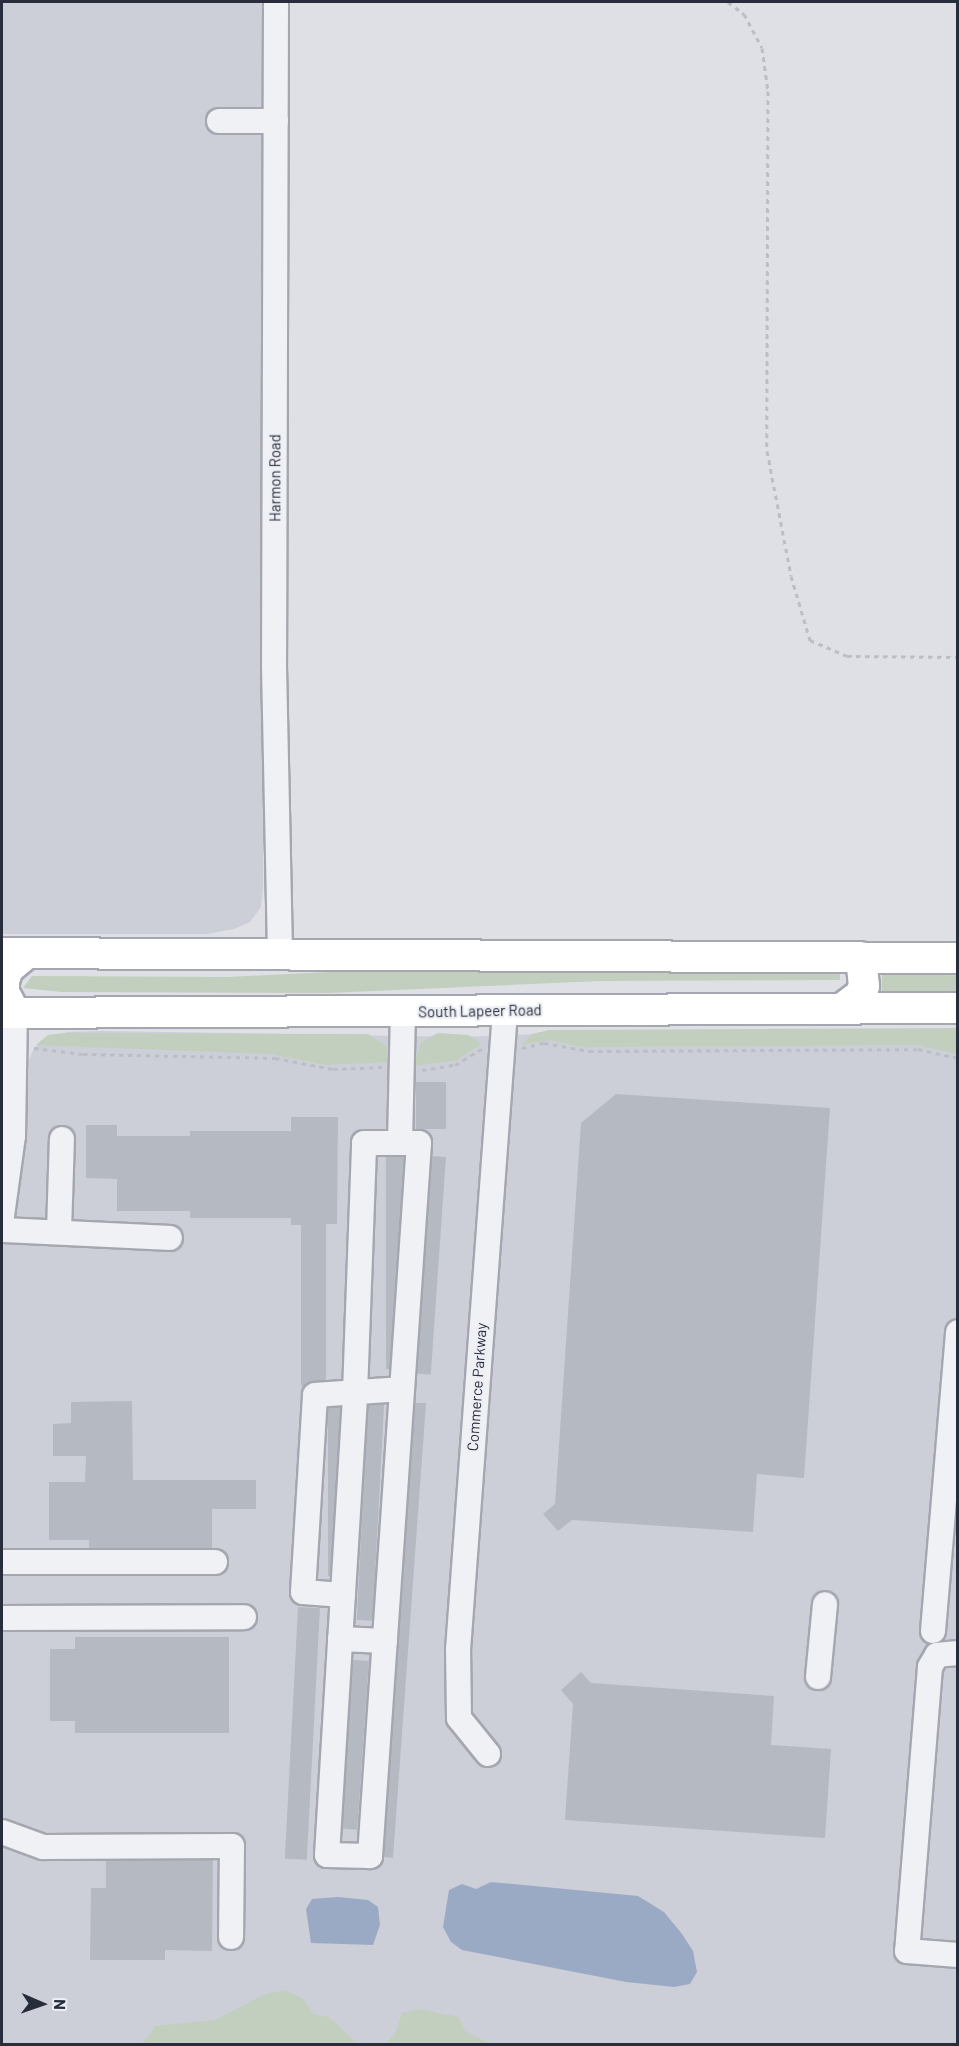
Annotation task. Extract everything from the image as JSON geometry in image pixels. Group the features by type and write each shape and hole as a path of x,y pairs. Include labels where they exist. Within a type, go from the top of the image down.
{"main road":[{"path":"8,1013 4,981 14,953 957,958"},
{"path":"844,1007 860,995 864,986 861,957"},
{"name":"South Lapeer Road","path":"8,1013 957,1008"}],"street":[{"name":"Harmon Road","path":"276,2 274,666 280,955"},
{"path":"219,121 276,122"},
{"name":"Commerce Parkway","path":"488,1754 459,1718 458,1650 505,1011"},
{"path":"400,1143 403,1012"},
{"path":"2,1216 13,1136 7,1093 8,1013"},
{"path":"59,1232 62,1139"},
{"path":"364,1143 419,1143 402,1389 369,1856 327,1855 355,1394 364,1143"},
{"path":"2,1230 170,1238"},
{"path":"933,1631 951,1484 957,1332"},
{"path":"343,1595 303,1592 315,1395 402,1389"},
{"path":"2,1562 215,1562"},
{"path":"819,1677 825,1604"},
{"path":"2,1618 243,1617"},
{"path":"340,1640 385,1641"},
{"path":"957,1653 937,1655 930,1667 907,1952 957,1955"},
{"path":"2,1832 43,1847 232,1846 231,1937"}],"path":[{"path":"728,2 744,14 762,48 768,91 767,451 791,576 810,640 847,656 957,657"},
{"path":"519,1048 544,1043 589,1051 918,1049 957,1058"},
{"path":"34,1048 135,1056 262,1057 333,1069 393,1067"},
{"path":"412,1071 455,1065 483,1048"}],"shaded area":[{"path":"2,2 265,2 263,887 261,907 250,922 234,929 207,934 2,934"},
{"path":"636,1030 957,1031 957,2044 2,2044 2,1210 25,1100 28,1062 34,1048 46,1039 67,1032 463,1037"}],"green space":[{"path":"370,970 840,973 840,980 599,981 329,993 61,992 23,988 32,976 227,977"},
{"path":"882,974 957,975 957,995 882,994"},
{"path":"957,1028 957,1054 916,1045 581,1047 550,1040 521,1045 532,1034 549,1030"},
{"path":"64,1033 368,1034 386,1046 391,1062 326,1065 269,1054 36,1045 48,1035"},
{"path":"438,1033 469,1035 481,1044 457,1060 413,1066 421,1042"},
{"path":"285,1990 302,1998 314,2014 329,2017 358,2044 142,2044 155,2026 215,2020 263,1995"},
{"path":"419,2009 459,2017 465,2031 490,2044 386,2044 396,2032 402,2013"}],"water":[{"path":"491,1882 638,1896 664,1912 682,1934 693,1951 697,1972 690,1984 674,1987 626,1982 462,1950 451,1942 443,1927 449,1890 462,1884 476,1889"},
{"path":"338,1897 368,1900 378,1907 380,1925 373,1945 311,1943 306,1909 312,1899"}],"building":[{"path":"416,1082 446,1082 446,1129 416,1129"},
{"path":"616,1094 830,1108 804,1478 757,1474 753,1532 572,1520 558,1531 543,1514 555,1504 581,1123"},
{"path":"291,1117 338,1117 337,1224 326,1224 326,1380 305,1386 301,1386 301,1225 291,1225 291,1218 190,1218 190,1211 117,1211 117,1179 86,1178 86,1125 117,1125 117,1136 190,1136 190,1131 291,1131"},
{"path":"432,1156 446,1157 431,1374 417,1373"},
{"path":"386,1157 404,1157 404,1369 386,1369"},
{"path":"132,1401 133,1480 256,1480 256,1509 212,1509 212,1548 89,1548 89,1540 49,1540 49,1482 85,1482 86,1456 53,1456 53,1424 71,1423 71,1402"},
{"path":"415,1403 426,1403 393,1858 384,1857"},
{"path":"368,1404 384,1405 373,1621 357,1620"},
{"path":"328,1408 340,1408 340,1576 328,1576"},
{"path":"298,1607 320,1608 307,1860 285,1859"},
{"path":"75,1637 229,1637 229,1733 75,1733 75,1721 50,1721 50,1649 75,1649"},
{"path":"353,1660 369,1661 357,1830 341,1829"},
{"path":"581,1672 591,1683 774,1696 771,1745 831,1749 825,1838 565,1820 573,1704 561,1690"},
{"path":"213,1860 212,1951 165,1950 165,1960 90,1960 91,1888 106,1888 106,1861"}]}
